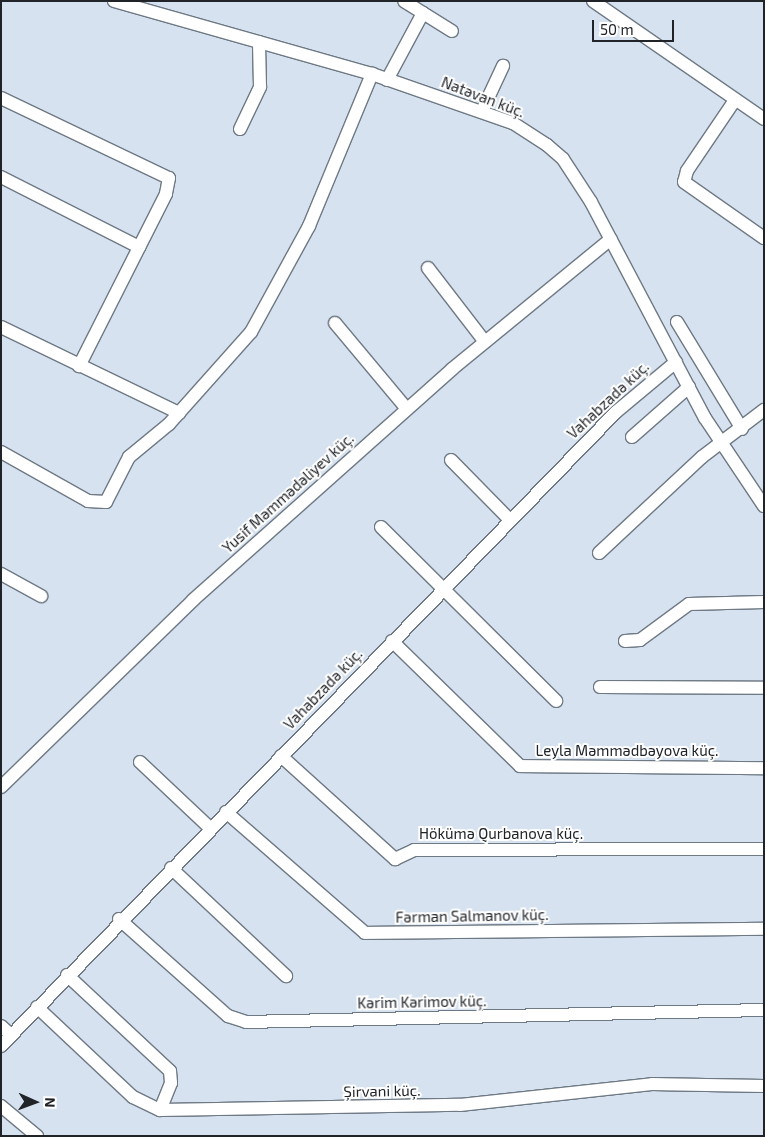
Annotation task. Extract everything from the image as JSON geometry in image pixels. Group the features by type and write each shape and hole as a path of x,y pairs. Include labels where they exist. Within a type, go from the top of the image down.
{"street":[{"name":"Natəvan küç.","path":"114,1 372,74 482,111 533,135 562,159 611,240 722,446 764,506"},
{"path":"404,1 452,31"},
{"path":"593,1 764,119"},
{"path":"387,80 424,13"},
{"path":"240,129 260,87 259,42"},
{"path":"482,111 503,66"},
{"path":"1,452 88,501 106,502 129,457 179,414 251,332 275,293 309,226 372,74"},
{"path":"1,98 163,172 169,185 79,366"},
{"path":"735,100 687,170 684,182 764,238"},
{"path":"1,177 139,247"},
{"name":"Yusif Məmmədəliyev küç.","path":"1,787 193,600 407,409 485,342 611,240"},
{"path":"428,268 485,342"},
{"path":"677,322 742,429"},
{"path":"334,323 407,409"},
{"path":"1,327 179,414"},
{"name":"Vahabzadə küç.","path":"1,1046 120,919 616,412 676,362"},
{"path":"632,437 689,386"},
{"path":"599,553 702,457 722,446 764,410"},
{"path":"451,460 510,520"},
{"path":"381,527 556,701"},
{"path":"1,574 41,596"},
{"path":"625,641 640,640 689,604 764,602"},
{"name":"Leyla Məmmədbəyova küç.","path":"392,641 520,766 764,768"},
{"path":"600,687 764,688"},
{"name":"Hökümə Qurbanova küç.","path":"281,756 395,859 414,850 764,849"},
{"path":"140,762 210,828"},
{"name":"Fərman Salmanov küç.","path":"226,812 365,933 764,929"},
{"path":"171,868 286,976"},
{"name":"Kərim Kərimov küç.","path":"120,919 228,1016 246,1022 764,1010"},
{"path":"68,975 170,1071 172,1083 160,1110"},
{"name":"Şirvani küç.","path":"37,1007 133,1097 160,1110 460,1105 652,1084 764,1086"},
{"path":"1,1026 11,1035"},
{"path":"1,1106 37,1136"}]}
